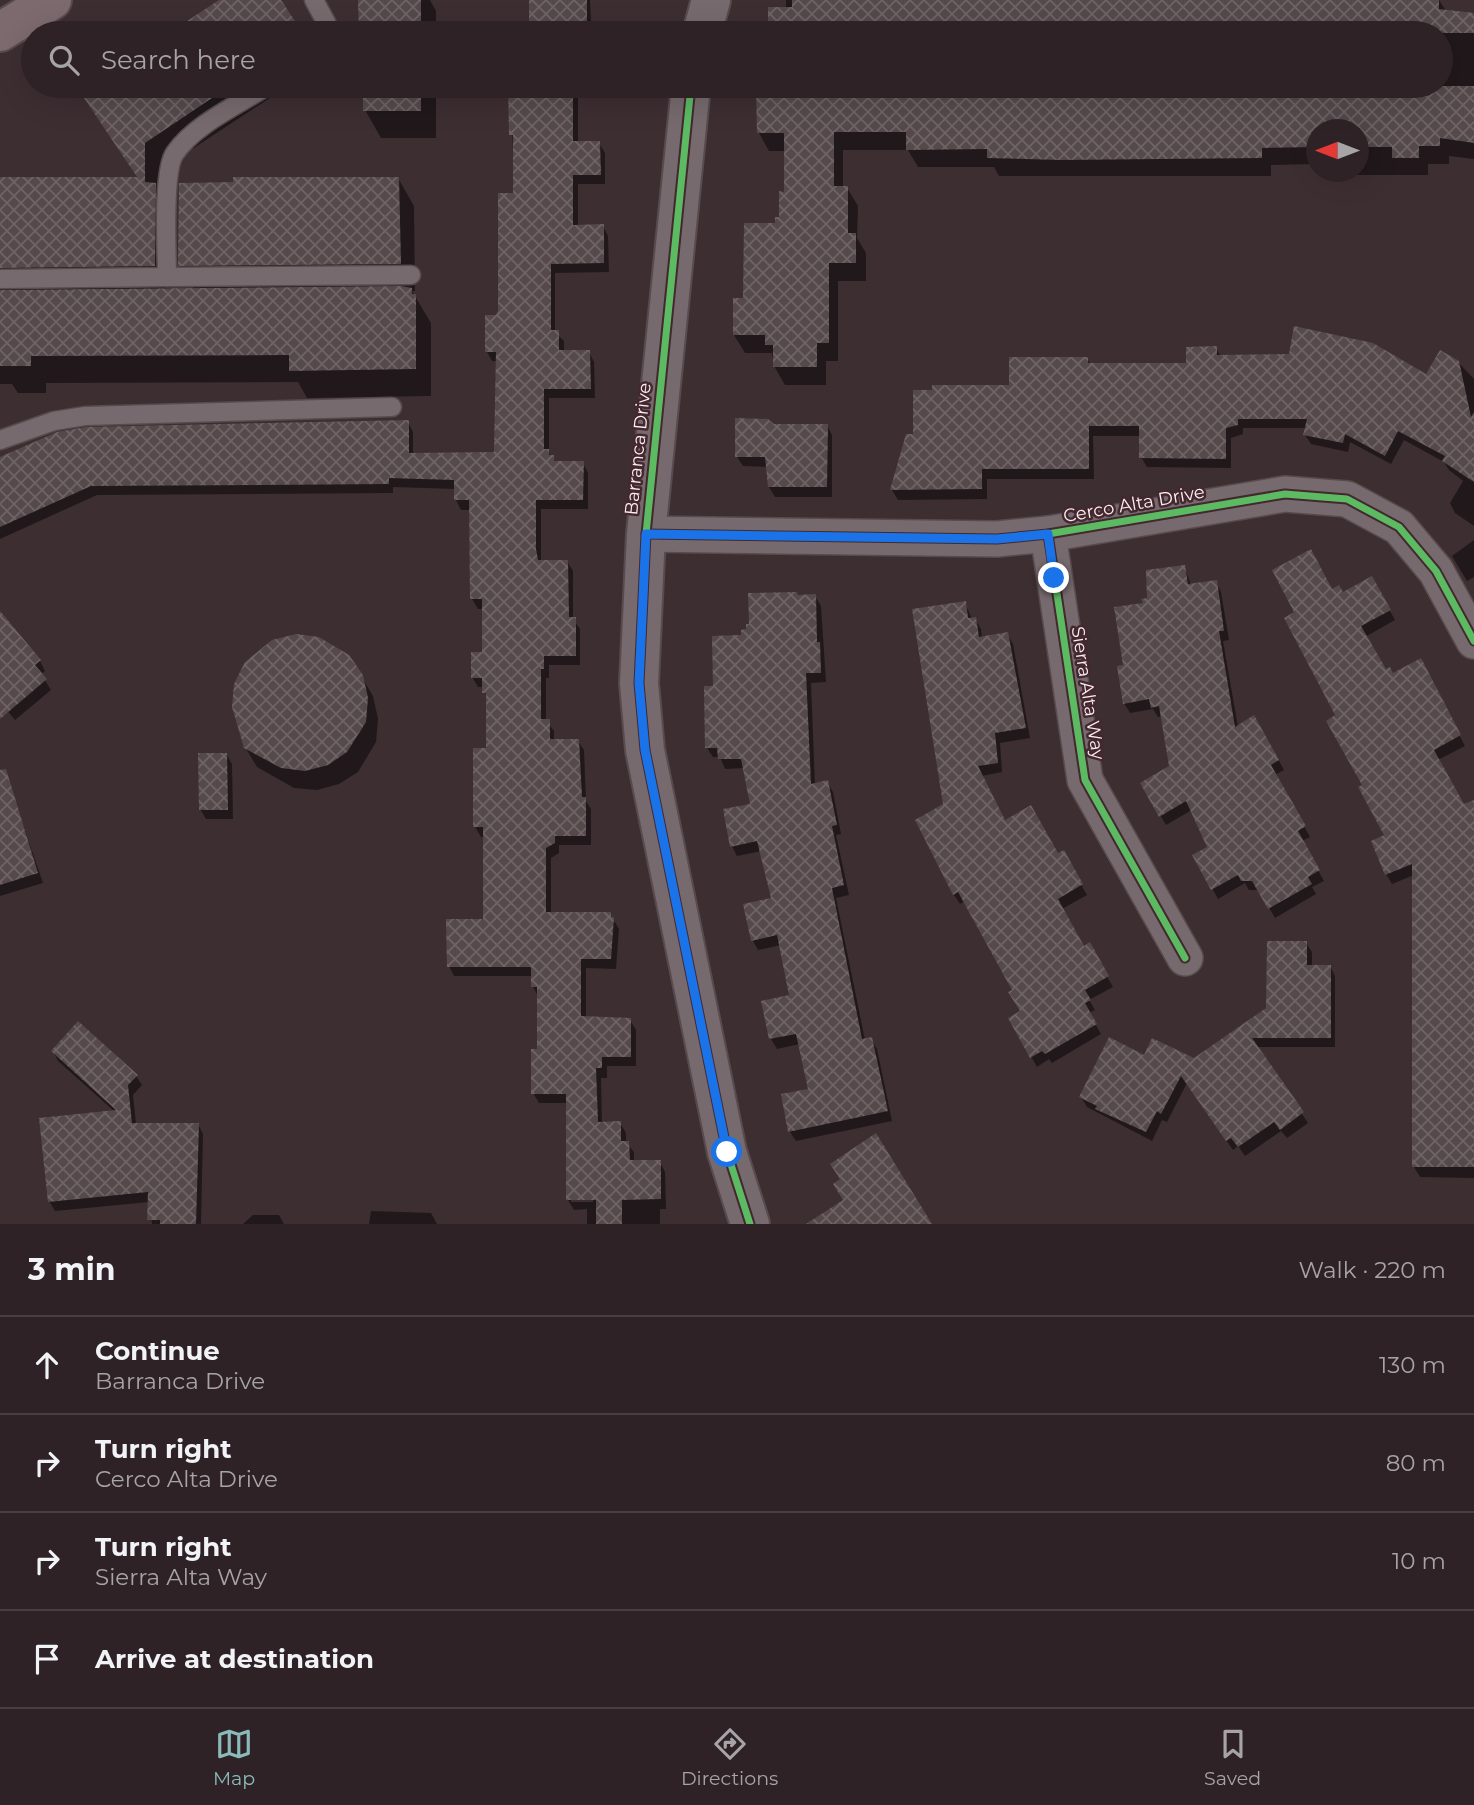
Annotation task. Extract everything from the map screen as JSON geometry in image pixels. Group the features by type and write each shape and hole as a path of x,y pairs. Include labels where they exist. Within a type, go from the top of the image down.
{"main road":[{"path":"0,32 52,0"}],"street":[{"path":"705,21 711,0"},
{"name":"Barranca Drive","path":"690,98 646,534 639,683 645,750 727,1152 750,1224"},
{"name":"Cerco Alta Drive","path":"646,534 997,539 1048,534 1285,494 1347,499 1399,527 1436,571 1474,641"},
{"name":"Sierra Alta Way","path":"1048,534 1085,780 1185,958"}],"lane":[{"path":"314,0 325,21"},
{"path":"167,277 166,217 173,155 193,135 249,98"},
{"path":"0,279 411,275"},
{"path":"0,440 54,421 85,416 392,407"}],"building":[{"path":"219,0 281,0 295,21 187,21"},
{"path":"358,0 421,0 421,21 359,21"},
{"path":"529,0 587,0 587,21 529,21"},
{"path":"792,0 1439,0 1439,9 1474,13 1474,33 1453,33 1453,21 768,21 768,7 792,7"},
{"path":"1453,86 1474,86 1474,143 1440,138 1440,146 1419,146 1419,158 1392,158 1392,147 1369,147 1369,119 1306,119 1306,147 1262,148 1262,158 987,158 987,149 906,150 906,132 834,132 834,186 848,186 848,233 856,233 856,263 829,263 829,343 817,343 817,367 773,367 773,345 765,345 765,335 733,335 733,298 743,298 744,223 775,223 775,217 779,217 779,191 784,192 784,133 757,133 756,98 1453,98"},
{"path":"84,98 212,98 145,143 145,182 156,183 155,266 0,268 0,177 137,177"},
{"path":"363,98 421,98 421,111 363,111"},
{"path":"508,98 573,98 573,141 600,141 601,175 573,175 573,225 604,224 604,263 551,264 551,330 559,330 559,350 590,350 591,389 544,389 544,449 549,449 549,455 554,455 554,461 584,461 583,500 536,500 536,549 538,560 568,560 569,617 576,617 576,656 544,656 544,669 541,669 541,719 550,719 550,739 579,739 582,797 586,797 586,836 555,836 555,843 546,848 546,912 611,912 611,917 614,917 611,959 581,959 581,1016 631,1018 631,1057 602,1057 602,1068 596,1068 598,1122 621,1121 621,1141 629,1141 630,1160 661,1160 661,1199 622,1200 622,1224 596,1224 596,1200 566,1200 566,1094 531,1094 531,1049 537,1049 537,987 531,987 531,967 447,967 446,919 483,919 483,827 473,827 473,748 486,748 486,693 482,693 482,678 471,678 471,652 482,652 482,599 470,599 469,500 454,500 454,480 389,478 389,484 91,486 0,527 0,457 57,432 86,427 409,420 409,453 494,452 496,352 485,352 485,315 496,315 498,311 498,193 513,193 513,135 509,135"},
{"path":"233,177 399,177 401,264 178,266 179,183 233,182"},
{"path":"412,288 412,294 416,294 416,369 289,371 289,355 31,356 31,366 0,366 0,290"},
{"path":"1294,326 1373,343 1426,374 1440,350 1459,361 1471,417 1474,412 1474,482 1442,461 1445,456 1398,431 1385,456 1345,434 1343,443 1303,435 1307,419 1238,419 1238,425 1226,428 1226,459 1139,458 1139,426 1089,426 1089,469 982,469 982,489 890,490 906,434 913,434 913,390 932,390 932,385 1009,385 1009,357 1088,357 1088,363 1186,363 1186,347 1217,346 1217,355 1289,354"},
{"path":"735,418 768,419 774,424 828,424 827,487 768,487 765,457 735,457"},
{"path":"1311,549 1332,589 1339,585 1343,592 1372,576 1391,610 1361,626 1386,669 1390,667 1393,673 1421,658 1461,735 1434,750 1464,804 1474,800 1474,1167 1412,1167 1412,864 1385,875 1371,841 1384,835 1358,787 1362,785 1326,721 1335,715 1284,618 1294,612 1272,570"},
{"path":"1185,565 1188,584 1217,580 1224,631 1219,631 1235,727 1254,715 1279,760 1271,765 1306,826 1298,831 1320,870 1308,877 1312,884 1268,909 1252,881 1241,881 1238,875 1211,890 1192,855 1207,847 1186,801 1159,817 1140,783 1169,766 1159,706 1151,708 1149,699 1123,704 1117,666 1123,665 1114,607 1143,603 1141,599 1147,598 1146,570"},
{"path":"797,592 798,595 816,594 817,642 820,642 821,673 806,673 811,784 828,780 837,825 832,826 844,885 832,888 862,1039 872,1037 888,1111 788,1132 781,1094 808,1089 796,1034 769,1039 761,1001 789,995 777,935 751,941 743,904 771,898 757,841 730,847 723,809 750,804 741,759 718,759 717,748 705,748 704,686 713,686 712,636 741,635 741,630 746,629 746,624 749,624 748,593"},
{"path":"966,601 968,618 976,617 979,637 1008,632 1026,728 995,733 998,763 978,766 1005,820 1031,805 1058,853 1064,850 1083,884 1058,899 1084,946 1090,942 1109,976 1085,990 1091,1000 1085,1003 1097,1024 1045,1054 1042,1051 1030,1058 1008,1018 1020,1011 1008,992 1012,990 958,892 953,895 915,820 943,804 912,609"},
{"path":"0,611 41,660 35,665 47,679 0,719"},
{"path":"296,634 319,637 349,655 363,675 368,698 366,722 347,752 328,765 305,771 281,768 244,748 232,707 234,684 245,662 272,640"},
{"path":"198,753 227,753 228,810 199,810"},
{"path":"6,769 38,873 0,885 0,770"},
{"path":"1267,941 1307,941 1307,965 1331,965 1331,1038 1252,1038 1304,1112 1280,1130 1274,1122 1238,1147 1231,1138 1226,1141 1181,1076 1161,1114 1157,1111 1146,1132 1095,1109 1097,1106 1079,1097 1109,1037 1144,1055 1152,1038 1194,1058 1266,1008"},
{"path":"78,1021 138,1075 128,1085 132,1123 199,1123 196,1224 160,1224 160,1220 147,1220 148,1192 48,1202 39,1118 116,1110 51,1051"},
{"path":"876,1133 932,1224 806,1224 843,1200 833,1184 840,1179 830,1164"}],"cycle path":[{"path":"690,98 646,534 639,683 645,750 727,1152 750,1224"},
{"path":"646,534 997,539 1048,534 1285,494 1347,499 1399,527 1436,571 1474,641"},
{"path":"1048,534 1085,780 1185,958"}],"route":[{"path":"727,1152 645,750 639,683 646,534 997,539 1048,534 1054,578"}]}
